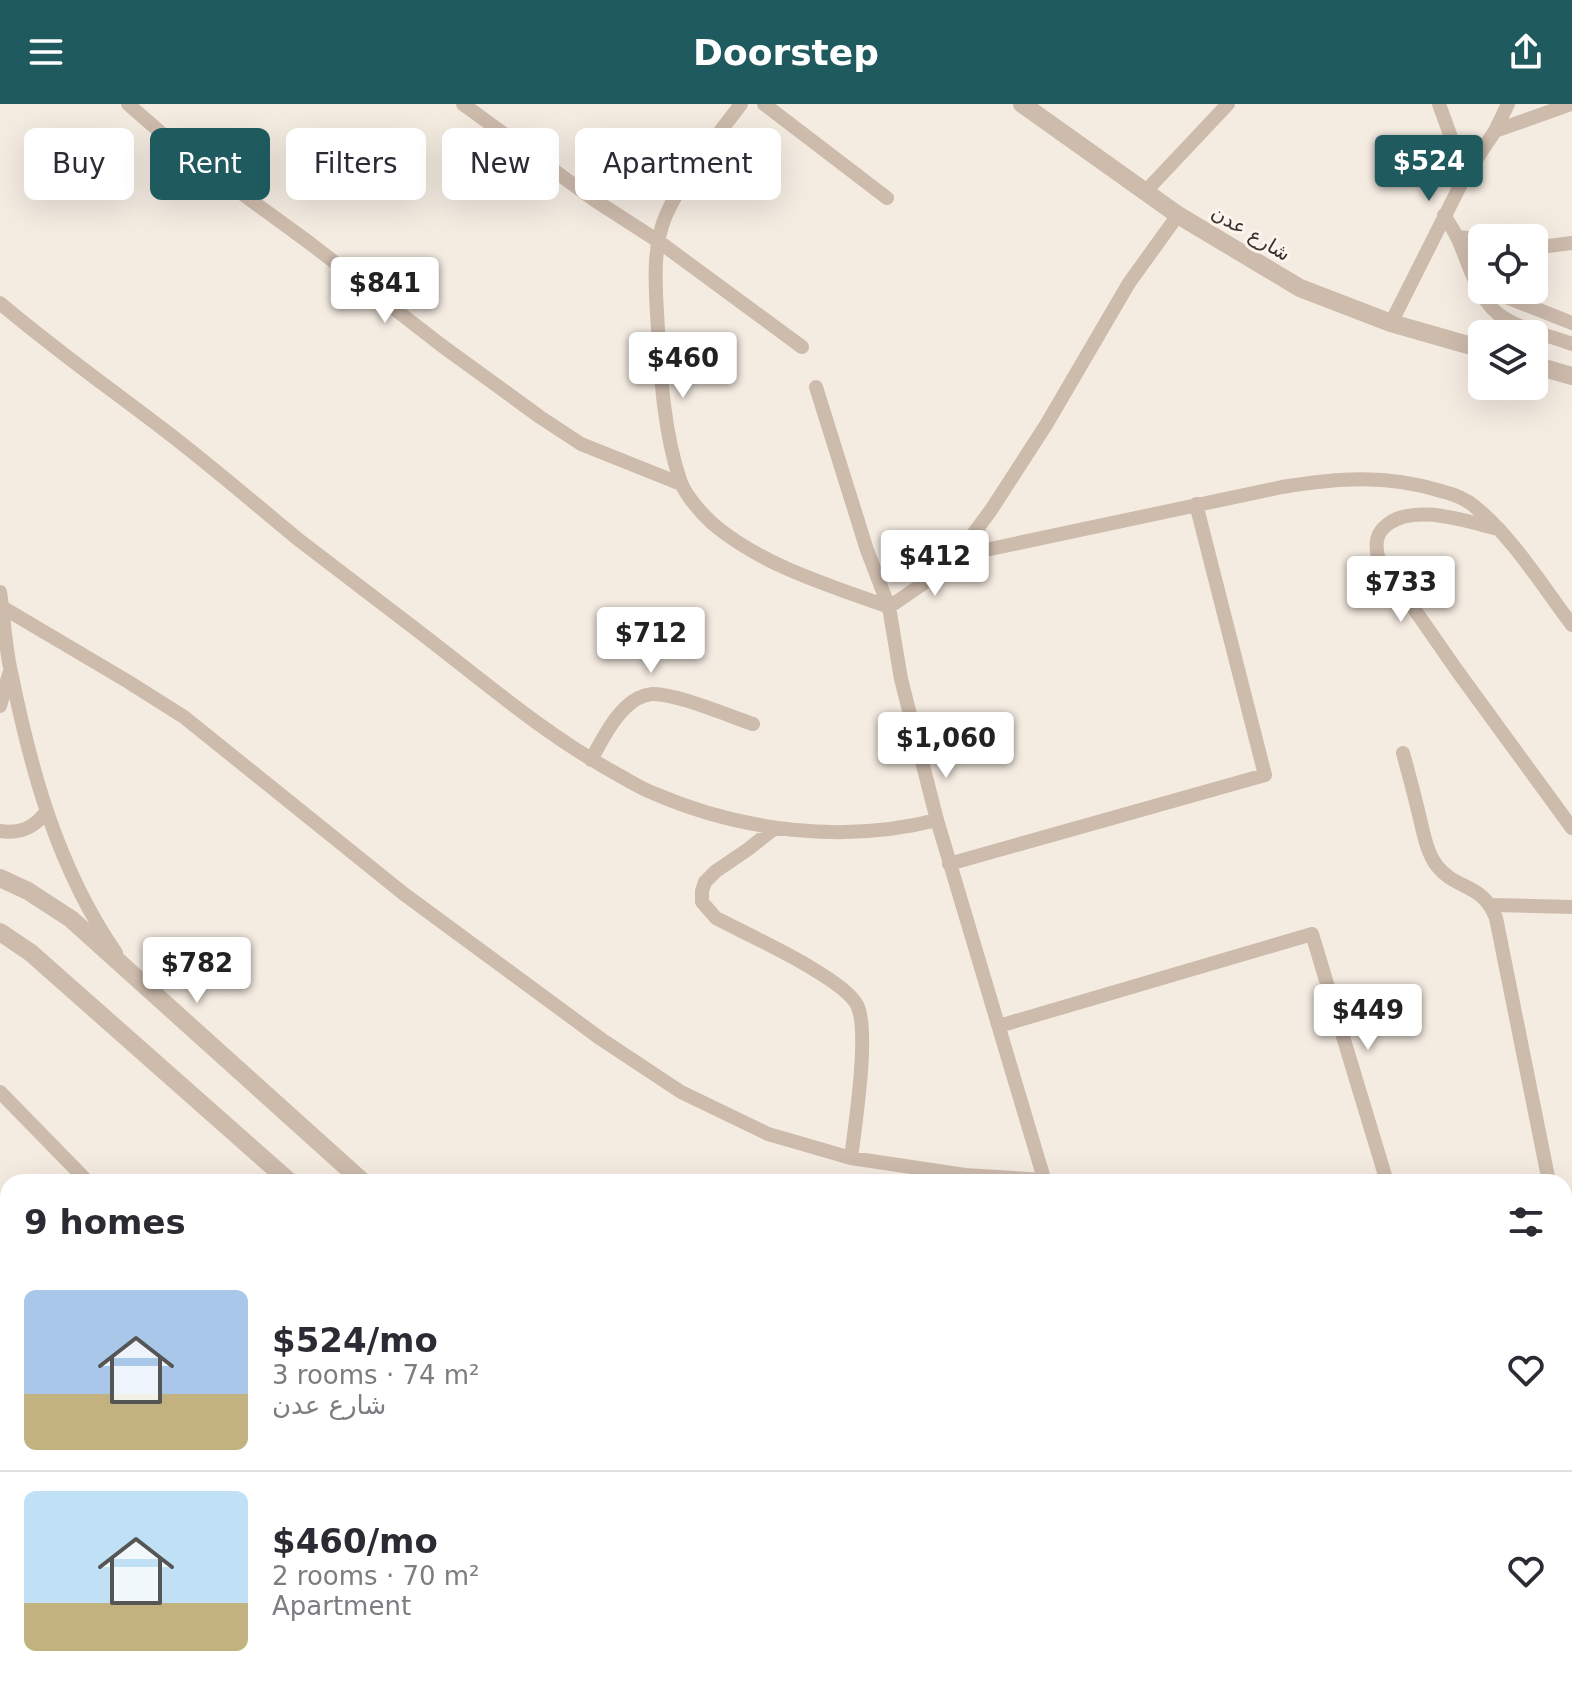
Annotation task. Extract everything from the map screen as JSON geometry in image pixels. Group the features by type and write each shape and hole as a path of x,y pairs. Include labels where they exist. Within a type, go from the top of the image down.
{"street":[{"path":"128,104 174,144 540,417 581,444 681,484"},
{"path":"463,104 802,347"},
{"path":"741,104 680,190 666,216 658,241 656,293 660,361 666,423 681,484 712,523 751,550 795,572 889,607"},
{"path":"764,104 887,198"},
{"name":"شارع عدن","path":"1022,104 1178,215 1300,288 1391,323 1468,345"},
{"path":"1145,192 1228,104"},
{"path":"1439,104 1465,176"},
{"path":"1391,323 1444,215 1508,104"},
{"path":"1495,131 1571,104"},
{"path":"889,607 957,556 991,510 1046,425 1129,283 1178,215"},
{"path":"1444,215 1468,258"},
{"path":"1457,237 1468,238"},
{"path":"1548,246 1572,243"},
{"path":"0,303 512,706 591,760 651,792 712,815 775,828 863,832 937,820"},
{"path":"1488,304 1499,315 1518,325 1572,344"},
{"path":"1524,304 1572,323"},
{"path":"1548,369 1572,376"},
{"path":"816,387 867,550 889,607 901,679 937,820 1043,1174"},
{"path":"957,556 1196,504 1326,480 1413,482 1456,495 1473,504 1499,529 1572,625"},
{"path":"949,864 1265,775 1196,504"},
{"path":"1499,529 1420,514 1396,518 1384,527 1376,541 1376,550 1458,672 1572,828"},
{"path":"1,600 10,669 46,812 79,891 128,970"},
{"path":"1,600 184,717 404,894 601,1039 681,1092 768,1134 851,1158 958,1174"},
{"path":"0,706 10,669"},
{"path":"591,760 612,723 627,706 638,698 652,694 675,698 753,724"},
{"path":"1403,753 1434,862 1445,874 1482,895 1491,905 1496,918 1547,1174"},
{"path":"0,831 24,830 33,826 46,812"},
{"path":"775,828 705,882 702,902 716,918 837,984 857,1005 862,1024 862,1053 851,1158"},
{"path":"0,878 28,891 71,919 354,1174"},
{"path":"1491,905 1572,907"},
{"path":"0,932 31,953 281,1174"},
{"path":"999,1026 1312,934 1385,1174"},
{"path":"0,1092 80,1174"}]}
